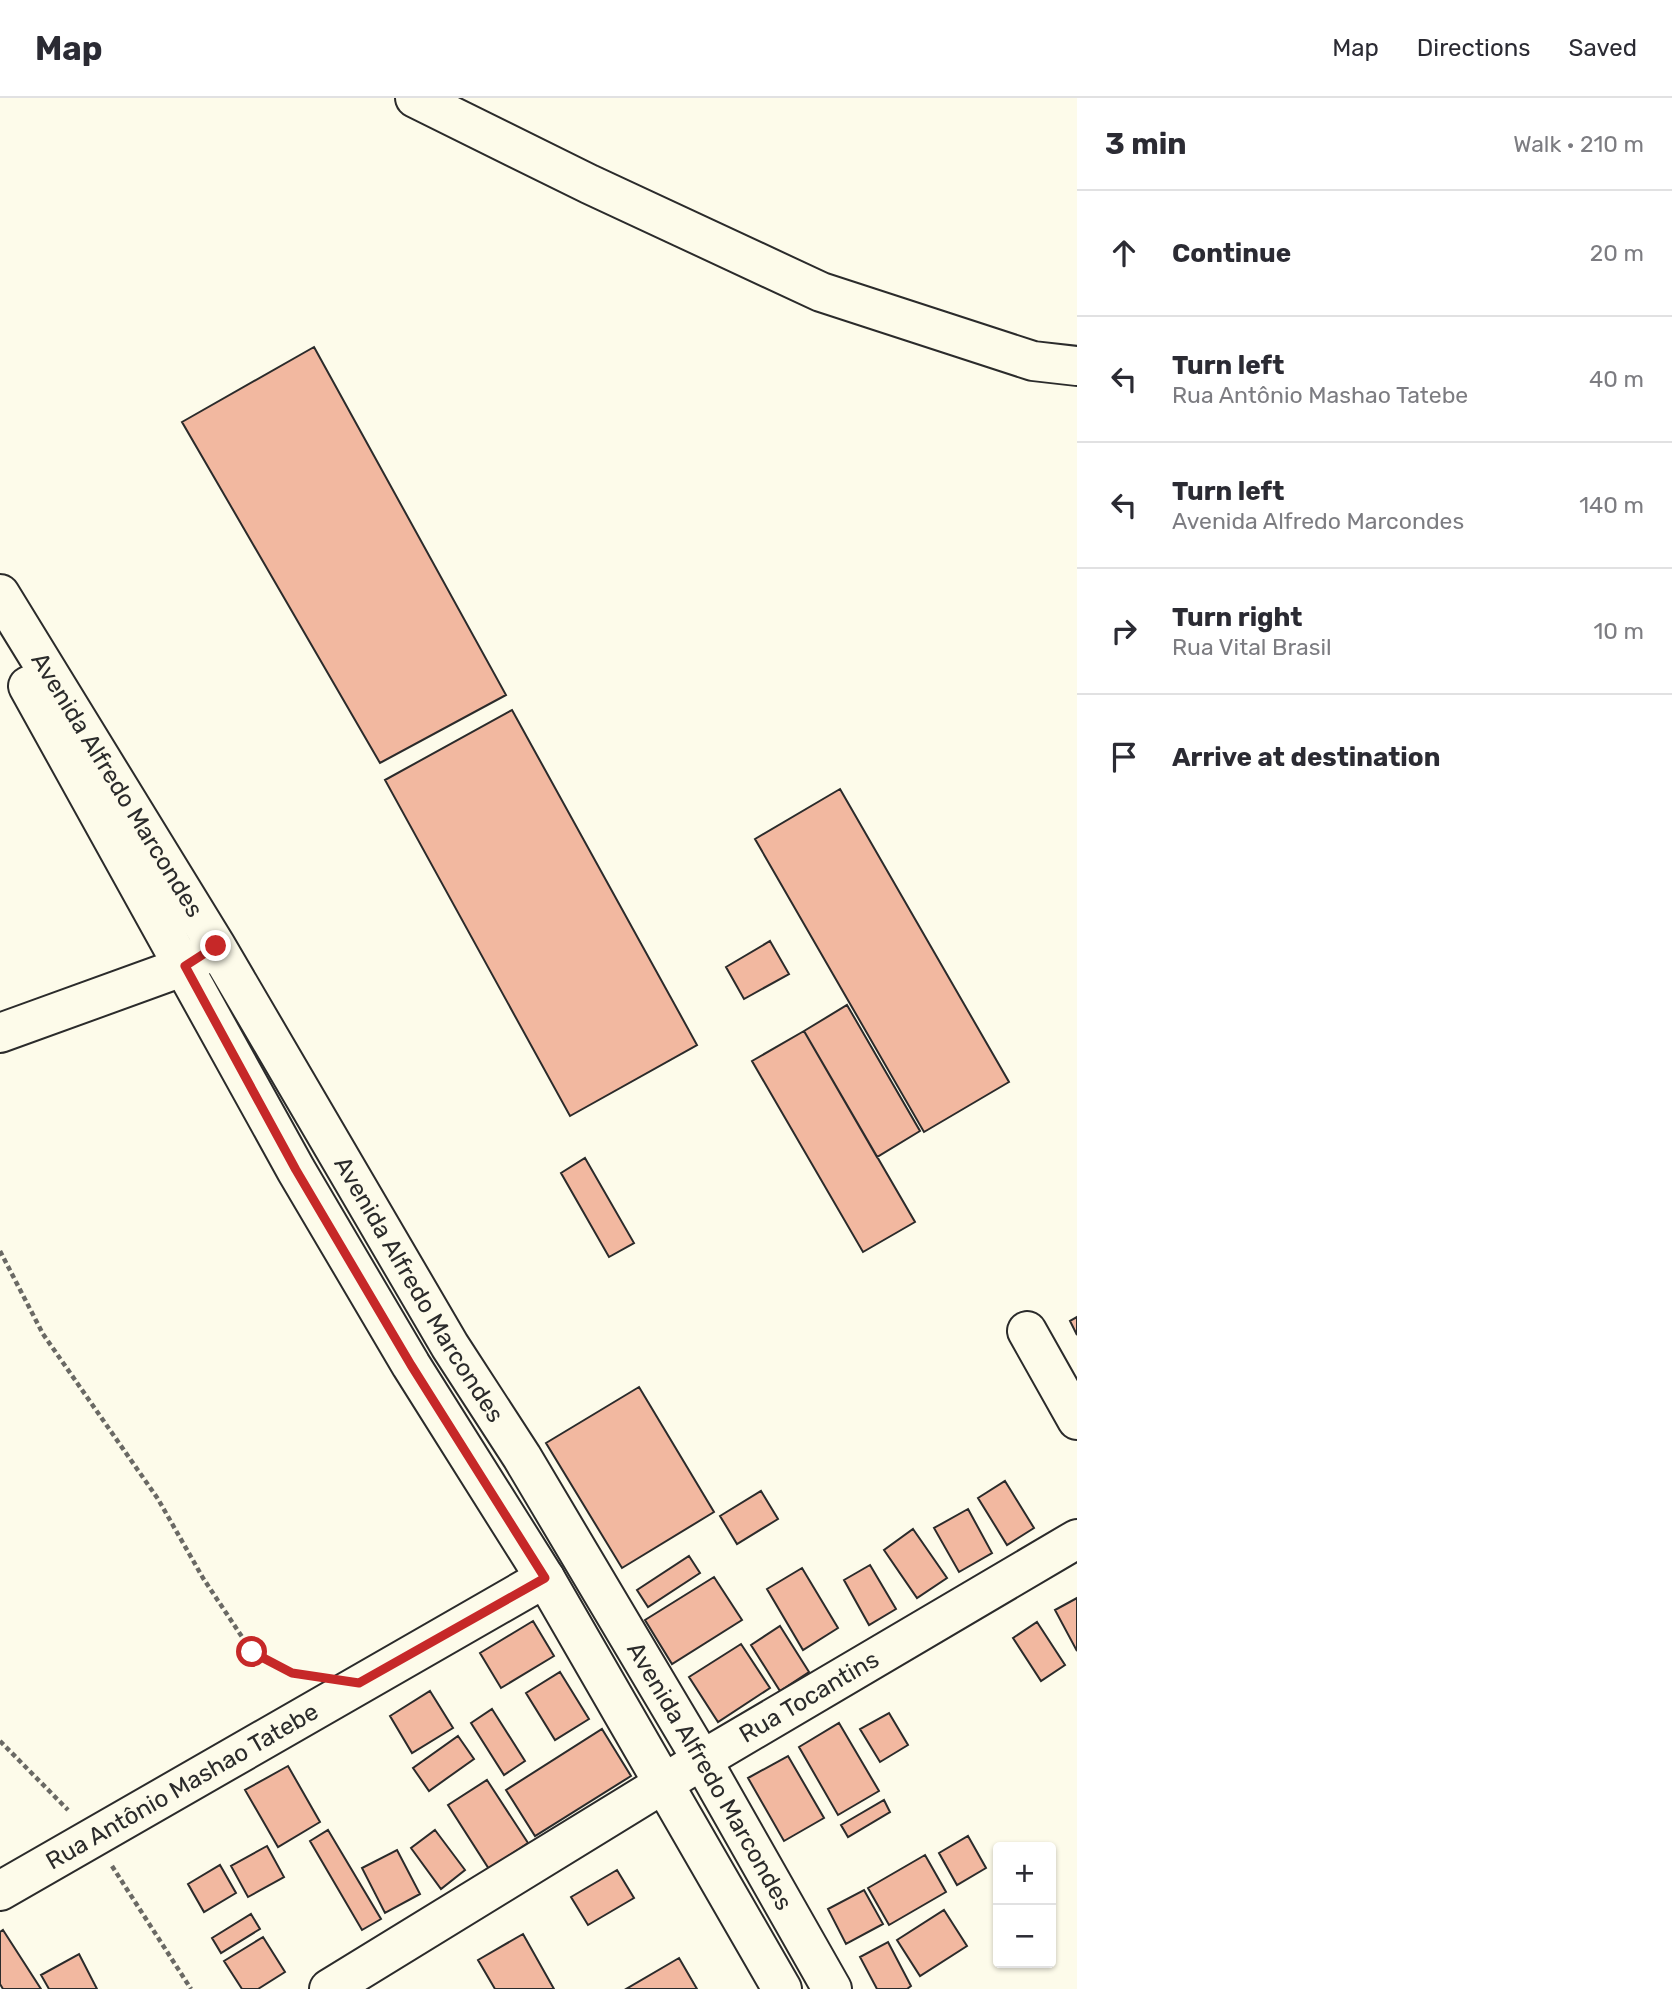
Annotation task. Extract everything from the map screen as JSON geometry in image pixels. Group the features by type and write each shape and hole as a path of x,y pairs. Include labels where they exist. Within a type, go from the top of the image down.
{"street":[{"path":"415,98 589,184 821,292 1033,361 1077,366"},
{"name":"Avenida Alfredo Marcondes","path":"0,594 216,946 450,1346 522,1457 702,1760 832,1989"},
{"name":"Avenida Alfredo Marcondes","path":"0,639 10,652 296,1170 411,1365 545,1578 782,1989"},
{"path":"0,1033 185,966 216,946"},
{"path":"1027,1331 1077,1420"},
{"path":"411,1365 450,1346"},
{"name":"Rua Tocantins","path":"329,1989 702,1760 1077,1539"},
{"name":"Rua Antônio Mashao Tatebe","path":"0,1891 545,1578"}],"path":[{"path":"0,1251 43,1334 158,1499 203,1578 252,1652 292,1673 306,1675"}],"building":[{"path":"314,347 506,695 380,763 182,422"},
{"path":"512,710 697,1045 570,1116 385,780"},
{"path":"840,789 1009,1082 924,1132 755,839"},
{"path":"770,941 789,974 744,999 726,967"},
{"path":"847,1005 920,1131 877,1157 804,1031"},
{"path":"804,1031 915,1222 863,1252 752,1061"},
{"path":"585,1158 634,1243 609,1257 561,1173"},
{"path":"1077,1317 1077,1335 1070,1321"},
{"path":"639,1387 714,1512 622,1568 546,1443"},
{"path":"1005,1481 1034,1528 1007,1545 978,1498"},
{"path":"761,1491 778,1519 737,1544 720,1516"},
{"path":"968,1509 992,1553 959,1572 934,1528"},
{"path":"913,1529 947,1578 917,1598 884,1550"},
{"path":"689,1556 700,1573 648,1607 637,1590"},
{"path":"870,1565 896,1609 869,1625 844,1580"},
{"path":"802,1568 838,1628 803,1650 767,1589"},
{"path":"714,1577 742,1620 672,1664 645,1620"},
{"path":"1077,1598 1077,1651 1055,1610"},
{"path":"533,1621 554,1656 501,1688 480,1653"},
{"path":"1037,1622 1065,1665 1041,1681 1013,1638"},
{"path":"780,1626 809,1672 780,1691 751,1645"},
{"path":"741,1644 770,1688 718,1722 689,1677"},
{"path":"560,1672 589,1719 555,1740 526,1693"},
{"path":"430,1691 453,1728 412,1753 390,1716"},
{"path":"492,1709 525,1761 504,1775 471,1723"},
{"path":"889,1713 908,1745 880,1762 860,1729"},
{"path":"839,1723 879,1791 838,1815 799,1747"},
{"path":"602,1729 631,1776 535,1836 506,1790"},
{"path":"458,1736 474,1759 429,1791 413,1768"},
{"path":"788,1756 824,1818 784,1841 748,1778"},
{"path":"288,1766 320,1822 278,1847 245,1790"},
{"path":"487,1780 528,1843 489,1869 448,1805"},
{"path":"884,1800 890,1812 848,1837 841,1825"},
{"path":"328,1830 381,1919 362,1930 310,1841"},
{"path":"435,1830 465,1870 441,1889 411,1848"},
{"path":"968,1836 986,1868 957,1885 939,1853"},
{"path":"267,1846 284,1877 248,1897 231,1866"},
{"path":"397,1850 420,1894 385,1913 362,1868"},
{"path":"925,1855 946,1892 889,1925 868,1888"},
{"path":"220,1865 236,1893 204,1912 188,1884"},
{"path":"617,1870 634,1898 588,1925 571,1897"},
{"path":"864,1890 883,1924 846,1944 828,1909"},
{"path":"944,1910 967,1946 920,1976 897,1940"},
{"path":"251,1914 260,1929 221,1953 212,1938"},
{"path":"3,1930 41,1989 3,1989 0,1984 0,1932"},
{"path":"523,1934 554,1989 495,1989 478,1960"},
{"path":"263,1937 285,1972 258,1989 242,1989 224,1961"},
{"path":"888,1942 911,1986 907,1989 877,1989 860,1957"},
{"path":"79,1954 97,1989 49,1989 41,1975"},
{"path":"679,1958 697,1989 626,1989"}],"route":[{"path":"216,946 185,966 296,1170 411,1365 545,1578 359,1683 292,1673 252,1652"}]}
